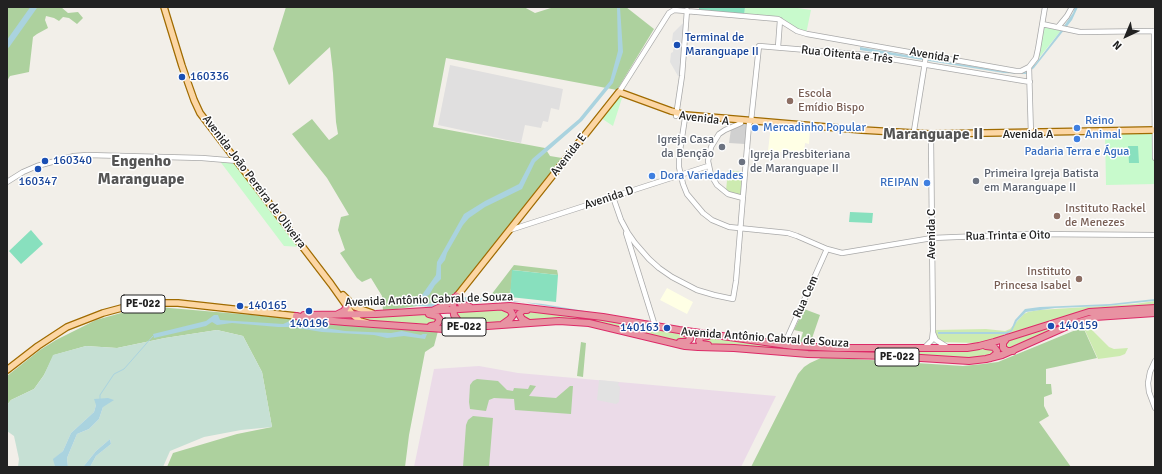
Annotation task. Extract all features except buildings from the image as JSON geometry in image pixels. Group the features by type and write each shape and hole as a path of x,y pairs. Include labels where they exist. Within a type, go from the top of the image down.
{"highway":[{"path":"457,296 454,302 454,315 459,322 469,327"},
{"path":"431,311 454,302 457,296"},
{"path":"454,302 473,308"},
{"path":"335,315 342,312 347,306"},
{"path":"499,306 510,310 513,315 501,325"},
{"name":"Avenida Antônio Cabral de Souza","path":"296,316 310,314 376,314 510,306 568,313 784,345 831,348 967,348 1007,338 1089,312 1155,308"},
{"path":"529,323 520,317 519,314 521,312 526,310 559,314 568,313"},
{"path":"391,313 431,313 437,316 440,320 433,326 413,327"},
{"name":"Avenida Antônio Cabral de Souza","path":"296,316 311,319 444,328 559,321 589,322 685,346 734,348 790,353 890,356 969,361 990,358 1013,351 1072,324 1095,317 1155,313"},
{"path":"630,322 643,326 685,333 688,334 690,339 685,343 640,334"},
{"path":"734,348 723,345 703,345 700,343 699,339 705,336 747,340"},
{"path":"1007,338 1003,343 1003,346 1007,351 1013,351"},
{"path":"979,346 992,346 996,349 996,354 990,358"}],"main road":[{"name":"Avenida João Pereira de Oliveira","path":"164,7 182,66 197,107 204,120 238,161 353,315 367,323"},
{"name":"Avenida A","path":"618,93 685,118 741,123 750,122"},
{"name":"Avenida E","path":"457,296 618,93"},
{"name":"Avenida A","path":"677,115 930,137 1031,134"},
{"name":"Avenida A","path":"913,135 1155,132"},
{"name":"Avenida João Pereira de Oliveira","path":"331,284 355,307 376,314"},
{"name":"Avenida Antônio Cabral de Souza","path":"7,370 38,346 67,327 103,313 129,306 149,303 178,303 296,316"}],"street":[{"path":"1031,134 1029,68 1037,55 1045,7"},
{"path":"1059,27 1072,7"},
{"name":"Avenida E","path":"618,93 668,13 674,10 686,10"},
{"path":"677,115 682,76 686,10 780,20 778,48"},
{"name":"Avenida F","path":"780,20 798,32 807,34 1016,72 1029,68"},
{"path":"1042,24 1080,32 1154,31 1155,158"},
{"name":"Rua Oitenta e Três","path":"750,122 759,46 867,55 925,63 1006,79 1030,82"},
{"path":"913,135 926,56"},
{"name":"Rua Trinta e Oito","path":"685,118 679,157 680,175 687,194 703,213 722,225 788,233 827,249 842,253 932,238 1031,234 1155,234"},
{"path":"621,220 635,244 659,268 678,281 697,290 733,299 736,281 750,122"},
{"path":"741,123 725,130 716,138 709,154 708,166 713,180 724,191 732,196 743,198"},
{"name":"Avenida C","path":"930,137 933,332"},
{"path":"7,182 37,166 74,156 87,155 202,158 238,161"},
{"name":"Avenida D","path":"510,230 708,166"},
{"path":"613,196 655,326"},
{"name":"Rua Cem","path":"784,345 827,249"},
{"path":"925,347 932,340 933,332"},
{"path":"933,332 936,340 948,347"},
{"path":"1155,361 1150,372 1148,383 1149,392 1155,408"}],"shaded area":[{"path":"685,21 681,76 678,76 670,62 674,43 672,41 673,33"},
{"path":"450,65 563,89 559,110 551,108 548,122 543,121 541,128 525,125 521,143 438,125"},
{"path":"741,124 748,124 745,144 729,143 731,129"},
{"path":"771,125 810,128 809,144 805,143 804,154 768,151"},
{"path":"667,288 693,302 687,314 660,300"},
{"path":"217,330 243,336 262,372 272,427 241,430 204,437 170,451 163,467 90,467 96,456 111,444 110,439 96,451 83,467 68,467 67,458 77,434 89,429 99,419 103,407 96,405 94,412 71,433 63,451 54,459 55,467 18,467 19,459 14,436 7,431 7,405 11,400 34,389 44,375 53,355 86,346 117,348 165,338"},
{"path":"479,366 518,373 776,396 741,467 414,467 434,369"},
{"path":"599,380 619,382 619,402 616,404 597,400"}],"green space":[{"path":"7,7 61,7 68,13 78,12 83,18 77,24 69,18 63,17 59,21 46,16 45,20 48,28 33,37 29,72 10,76 7,81"},
{"path":"286,7 524,7 535,13 554,7 626,7 654,29 617,90 446,58 433,127 545,148 550,156 562,158 452,297 445,297 433,303 383,311 382,296 371,278 362,282 357,278 340,253 345,250 338,230 340,221 341,217 349,215 327,178 292,134 312,119 329,140 338,134 330,47 289,85 273,49"},
{"path":"699,7 745,7 744,16 699,11"},
{"path":"745,7 791,7 811,10 806,34 779,20 744,16"},
{"path":"1043,25 1062,29 1035,63"},
{"path":"619,97 622,98 613,126 601,118"},
{"path":"1155,133 1155,184 1106,185 1105,134"},
{"path":"1128,146 1138,146 1139,163 1129,163"},
{"path":"219,160 238,161 303,247 284,246"},
{"path":"728,170 742,172 741,195 726,191"},
{"path":"850,212 873,213 872,223 849,222"},
{"path":"31,230 43,244 21,264 9,251"},
{"path":"514,265 557,270 558,275 513,270 510,297 491,295"},
{"path":"512,270 558,275 556,302 510,297"},
{"path":"1155,301 1155,306 1089,311 988,341 975,343 942,342 937,340 935,335 935,330 986,329 1005,331 1010,329 1024,314 1039,310 1135,304"},
{"path":"158,307 438,331 434,346 425,352 409,435 405,467 167,467 173,453 237,434 272,427 262,372 243,336 217,330 165,338 117,348 86,346 54,355 44,375 34,389 11,400 7,405 7,376 40,350 56,340 96,320 132,310"},
{"path":"498,308 511,313 509,320 495,324 464,324 454,311"},
{"path":"804,309 820,315 809,347 799,346 799,339 801,339 803,332 794,330"},
{"path":"523,310 602,317 689,335 685,343 582,321 527,321 519,315"},
{"path":"429,315 438,318 437,324 427,325 369,322 359,318 361,316"},
{"path":"1092,316 1014,350 1005,349 1005,341 1014,336 1083,317"},
{"path":"1093,323 1091,329 1109,347 1114,349 1128,348 1125,354 1098,359 1083,326"},
{"path":"1083,327 1097,358 1046,369 1046,384 1051,384 1052,394 1044,397 1044,406 1049,416 1039,422 1071,467 751,467 798,374 804,367 823,357 963,366 983,364 998,362"},
{"path":"713,336 794,346 990,347 996,351 986,359 906,357 700,345 700,337"},
{"path":"581,342 586,343 583,377 577,376"},
{"path":"477,379 498,381 507,390 513,391 514,388 528,389 530,385 536,386 529,396 556,398 570,386 573,386 571,414 515,410 514,399 494,398 489,400 486,411 470,409 470,385"},
{"path":"473,416 493,418 489,467 463,467 466,425 468,420"}],"water":[{"path":"617,7 620,7 623,52 613,83 582,121 535,162 522,189 485,207 469,218 463,225 441,265 441,279 429,295 421,299 420,303 423,305 433,303 445,297 468,297 522,302 447,302 432,307 410,305 417,302 436,275 437,262 464,214 485,201 519,184 532,159 579,119 610,81 618,51"},
{"path":"1075,7 1078,7 1072,20 1034,68 1027,74 1004,73 860,50 860,47 1006,72 1027,72 1036,63 1059,33 1073,13"},
{"path":"1155,299 1154,301 1106,306 1055,308 1026,312 1017,321 1012,331 1007,334 938,334 938,332 1006,332 1011,330 1015,320 1025,309 1110,304"},
{"path":"525,302 638,320 653,321 653,324"},
{"path":"214,315 218,315 220,320 283,324 290,321 293,323 345,331 391,333 402,331 421,335 427,334 425,339 404,336 387,338 374,335 322,332 291,327 232,323 217,325 212,322 206,326 154,338 153,334 206,321"},
{"path":"108,398 114,400 103,407 99,419 89,429 77,434 67,458 68,467 55,467 53,459 63,451 71,433 94,412 96,405 94,399"},
{"path":"110,439 111,444 96,456 90,467 83,467 96,451"}],"waterway":[{"path":"7,45 34,7"},
{"path":"100,399 100,395 114,374 124,369 153,336"}],"place":[{"name":"Terminal de Maranguape II","path":"677,45"},
{"name":"160336","path":"182,77"},
{"name":"Escola Emídio Bispo","path":"790,101"},
{"name":"Mercadinho Popular","path":"755,128"},
{"name":"Reino Animal","path":"1077,128"},
{"name":"Padaria Terra e Água","path":"1077,139"},
{"name":"Igreja Casa da Benção","path":"722,147"},
{"name":"160340","path":"45,161"},
{"name":"Igreja Presbiteriana de Maranguape II","path":"742,162"},
{"name":"160347","path":"38,169"},
{"name":"Dora Variedades","path":"652,176"},
{"name":"Primeira Igreja Batista em Maranguape II","path":"976,181"},
{"name":"REIPAN","path":"927,183"},
{"name":"Instituto Rackel de Menezes","path":"1057,216"},
{"name":"Instituto Princesa Isabel","path":"1079,279"},
{"name":"140165","path":"240,306"},
{"name":"140196","path":"309,311"},
{"name":"140159","path":"1051,326"},
{"name":"140163","path":"667,328"}],"district":[{"name":"Maranguape II","path":"933,135"},
{"name":"Engenho Maranguape","path":"141,171"}]}
